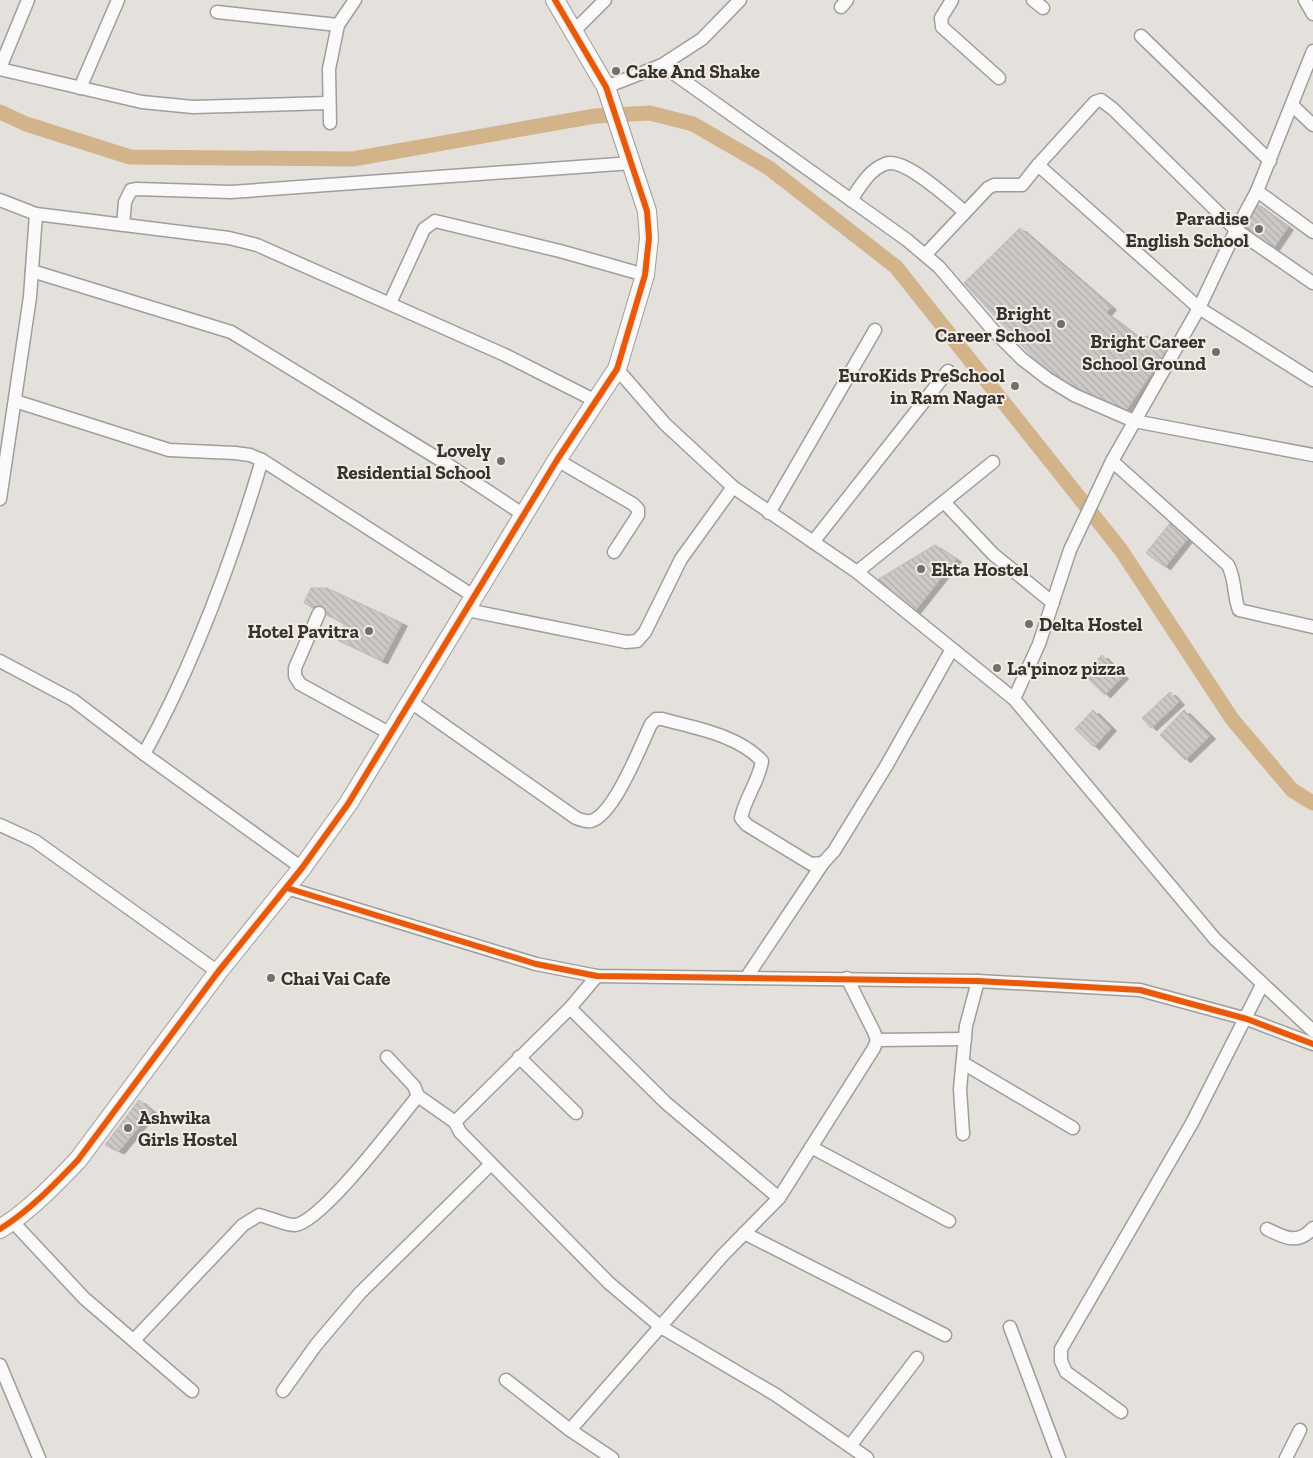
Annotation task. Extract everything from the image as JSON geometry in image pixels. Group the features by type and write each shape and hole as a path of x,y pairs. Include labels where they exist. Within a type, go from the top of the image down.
{"street":[{"path":"28,0 0,68 142,102 193,107 328,103"},
{"path":"80,88 118,0"},
{"path":"330,124 328,103 329,69 338,26 355,0"},
{"path":"192,1391 84,1298 6,1226 78,1160 218,972 287,888 348,804 557,460 617,369 646,275 649,238 647,211 606,87 555,0"},
{"path":"574,31 605,0"},
{"path":"606,87 662,64 702,39 740,0"},
{"path":"952,0 941,18 942,28 999,78"},
{"path":"1305,0 1313,14"},
{"path":"217,12 338,26"},
{"path":"1141,36 1270,161"},
{"path":"1014,700 1038,644 1070,550 1112,461 1200,308 1236,230 1257,191 1293,106 1313,51"},
{"path":"662,64 851,200 939,267 992,329 1022,359 1048,379 1074,395 1134,421 1313,455"},
{"path":"925,256 988,188 994,185 1022,185 1095,102 1101,100 1113,108 1236,230 1313,283"},
{"path":"1293,106 1313,125"},
{"path":"123,225 127,195 131,190 137,189 231,192 540,171 632,162"},
{"path":"851,200 872,172 885,163 893,162 915,172 966,212"},
{"path":"1038,165 1200,308 1313,380"},
{"path":"1257,191 1313,232"},
{"path":"0,200 36,214 244,241 390,303 505,355 596,401"},
{"path":"0,499 32,271 36,214"},
{"path":"390,303 424,230 434,221 560,251 646,275"},
{"path":"32,271 231,332 447,464 524,515"},
{"path":"769,513 874,330"},
{"path":"617,369 666,424 733,487 857,572 1014,700 1215,939 1313,1031"},
{"path":"813,542 948,371"},
{"path":"15,401 169,450 250,455 262,460 471,604 626,642 637,641 645,632 681,558 733,487"},
{"path":"144,754 171,705 237,544 262,460"},
{"path":"557,460 634,504 638,509 638,515 614,552"},
{"path":"1112,461 1228,564 1234,577 1236,602 1239,610 1313,627"},
{"path":"857,572 993,462"},
{"path":"944,502 993,554 1052,603"},
{"path":"319,613 295,668 295,676 300,684 391,734"},
{"path":"746,978 823,863 834,852 888,763 952,649"},
{"path":"0,661 73,700 144,754 302,868"},
{"path":"411,702 576,818 583,821 597,818 616,796 628,776 651,724 656,719 710,732 737,744 756,755 762,761 761,771 743,808 741,818 747,825 811,864 823,863"},
{"path":"0,825 35,841 218,972"},
{"path":"287,888 536,964 597,976 978,981 1140,990 1246,1019 1313,1044"},
{"path":"455,1122 519,1056 570,1008 597,976"},
{"path":"570,1430 744,1234 779,1198 874,1048 877,1040 847,978"},
{"path":"963,1134 960,1089 965,1040 978,981"},
{"path":"1121,1412 1066,1372 1061,1361 1062,1349 1188,1132 1262,985"},
{"path":"570,1008 666,1103 779,1198"},
{"path":"877,1040 965,1040"},
{"path":"387,1056 414,1086 418,1096 455,1122 460,1132 609,1283 661,1327 776,1395 867,1458"},
{"path":"519,1056 576,1113"},
{"path":"963,1063 1073,1128"},
{"path":"134,1340 242,1225 259,1216 294,1226 308,1221 314,1216 331,1200 418,1096"},
{"path":"811,1147 949,1221"},
{"path":"283,1391 316,1345 360,1293 491,1164"},
{"path":"1267,1228 1286,1238 1296,1240 1307,1235 1313,1228"},
{"path":"744,1234 945,1335"},
{"path":"1010,1328 1059,1458"},
{"path":"850,1446 917,1358"},
{"path":"0,1365 39,1458"},
{"path":"506,1380 570,1430 612,1458"},
{"path":"1286,1458 1300,1430"}],"building":[{"name":"Paradise English School","path":"1255,203 1288,227 1266,259 1229,232"},
{"name":"Bright Career School","path":"1020,228 1111,307 1106,313 1139,338 1158,334 1170,346 1125,412 1086,396 1051,377 964,283"},
{"path":"1174,518 1192,533 1165,567 1146,553"},
{"name":"Ekta Hostel","path":"935,545 956,559 914,612 877,580"},
{"name":"Hotel Pavitra","path":"311,588 327,588 402,623 382,661 334,638 345,624 304,603"},
{"path":"1102,655 1123,676 1105,695 1083,674"},
{"path":"1170,692 1179,702 1151,728 1142,718"},
{"path":"1093,710 1111,728 1094,747 1075,729"},
{"path":"1184,710 1210,736 1185,760 1160,735"},
{"name":"Ashwika Girls Hostel","path":"139,1100 152,1111 119,1151 105,1145"}],"waterway":[{"path":"0,112 26,124 130,157 353,159 595,116 650,113 693,124 769,168 896,267 1121,550 1232,719 1292,790 1313,803"}],"cycle path":[{"path":"0,1229 31,1206 78,1160 218,972 302,868 348,804 557,460 617,369 645,275 649,238 647,211 606,87 555,0"},
{"path":"287,888 536,964 597,976 978,981 1140,990 1247,1019 1313,1044"}],"place":[{"name":"Cake And Shake","path":"616,71"},
{"name":"Paradise English School","path":"1259,229"},
{"name":"Bright Career School","path":"1061,324"},
{"name":"Bright Career School Ground","path":"1216,352"},
{"name":"EuroKids PreSchool in Ram Nagar","path":"1015,386"},
{"name":"Lovely Residential School","path":"501,461"},
{"name":"Ekta Hostel","path":"921,569"},
{"name":"Delta Hostel","path":"1029,624"},
{"name":"Hotel Pavitra","path":"369,631"},
{"name":"La'pinoz pizza","path":"997,668"},
{"name":"Chai Vai Cafe","path":"271,978"},
{"name":"Ashwika Girls Hostel","path":"128,1128"}]}
